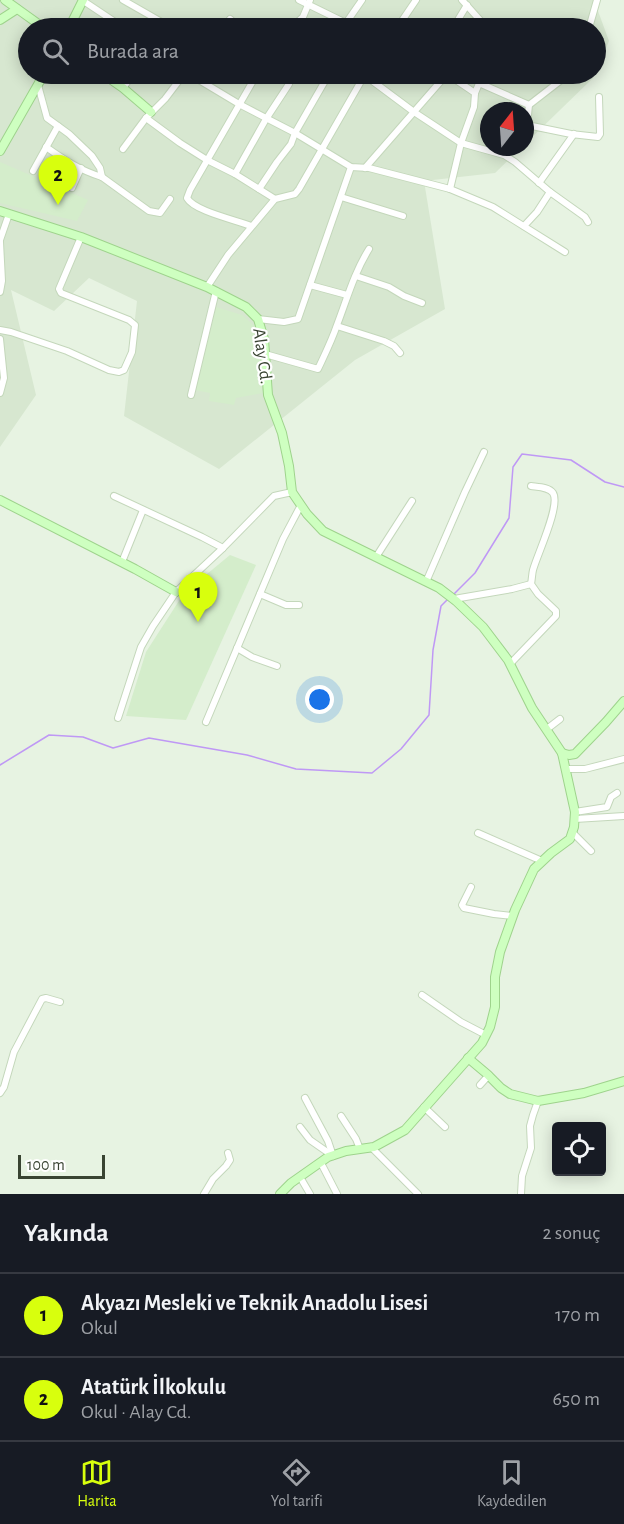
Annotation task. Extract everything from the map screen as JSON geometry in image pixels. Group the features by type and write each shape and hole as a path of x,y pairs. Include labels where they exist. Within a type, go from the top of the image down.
{"street":[{"path":"5,0 30,18"},
{"path":"75,18 82,0 109,18"},
{"path":"123,0 154,18"},
{"path":"299,0 309,2 337,18"},
{"path":"349,18 362,0"},
{"path":"404,18 416,0"},
{"path":"592,18 597,0"},
{"path":"302,18 309,2"},
{"path":"457,18 464,3 478,18"},
{"path":"0,20 17,9"},
{"path":"117,84 180,143 275,199"},
{"path":"123,88 126,84"},
{"path":"123,149 148,115 176,84"},
{"path":"206,84 351,167 365,168 450,189 493,207 565,252"},
{"path":"251,84 187,198 190,204 251,226"},
{"path":"235,174 288,84"},
{"path":"260,189 291,144 323,84"},
{"path":"207,287 228,255 275,199 295,194 299,189 359,84"},
{"path":"376,84 461,143 504,155 515,162 550,192 585,217 588,222"},
{"path":"365,168 438,84"},
{"path":"461,84 475,93"},
{"path":"450,189 479,84"},
{"path":"481,84 522,102"},
{"path":"533,102 556,84"},
{"path":"38,85 47,118 92,156 100,168 102,177"},
{"path":"0,151 38,85"},
{"path":"534,126 598,137 600,134 599,97"},
{"path":"33,171 58,126"},
{"path":"539,183 574,134"},
{"path":"46,147 61,158 102,177 149,211 160,213 170,199"},
{"path":"48,180 61,158"},
{"path":"258,319 284,322 298,319 351,167"},
{"path":"72,188 81,168"},
{"path":"524,226 537,212 550,192"},
{"path":"341,196 403,216"},
{"name":"Alay Cd.","path":"0,211 81,237 207,287 246,307 258,319 264,339 268,395 282,433 292,492 307,514 323,531 439,588 483,627 510,664 532,708 562,753 575,816"},
{"path":"0,292 2,280 0,241 9,214"},
{"path":"0,330 67,351 109,370 119,372 124,370 132,352 135,325 129,320 61,293 59,289 81,237"},
{"path":"265,354 318,369 337,326 360,263 369,249"},
{"path":"356,276 389,287 422,303"},
{"path":"310,285 347,295"},
{"path":"191,395 216,291"},
{"path":"337,326 384,341 394,346 400,353"},
{"path":"0,339 4,378 0,393"},
{"path":"426,582 484,452"},
{"path":"510,664 556,616 556,611 531,584 533,570 556,501 553,492 548,489 531,486"},
{"path":"118,718 141,647 176,592 274,496 292,492"},
{"path":"114,496 223,548"},
{"path":"0,500 176,592"},
{"path":"376,557 412,501"},
{"path":"206,722 283,539 301,505"},
{"path":"122,562 143,510"},
{"path":"455,600 512,590 531,584"},
{"path":"260,594 286,605 299,605"},
{"path":"237,648 252,657 277,666"},
{"path":"562,753 575,754 624,701"},
{"path":"547,729 561,719"},
{"path":"566,770 585,769 624,759"},
{"path":"575,816 608,807 610,797 617,793"},
{"path":"575,816 624,816"},
{"path":"280,1194 291,1183 328,1157 346,1151 372,1147 405,1130 482,1042 490,1027 495,1008 495,977 500,952 512,916 534,868 570,839 575,816"},
{"path":"572,832 591,851"},
{"path":"478,833 542,861"},
{"path":"471,887 462,905 464,908 512,916"},
{"path":"422,995 442,1010 486,1035"},
{"path":"0,1093 4,1088 14,1052 40,1000 46,998 60,1002"},
{"path":"468,1058 510,1094 538,1101 584,1093 624,1081"},
{"path":"480,1085 489,1075"},
{"path":"305,1098 328,1141 333,1156"},
{"path":"521,1194 522,1176 531,1148 530,1126 538,1101"},
{"path":"424,1107 445,1127"},
{"path":"341,1116 360,1149"},
{"path":"300,1127 310,1140 333,1156"},
{"path":"372,1147 417,1194"},
{"path":"204,1194 213,1179 231,1160 228,1153"},
{"path":"321,1162 338,1194"},
{"path":"300,1177 310,1194"}],"shaded area":[{"path":"0,0 594,0 601,18 18,18 18,84 587,84 534,135 534,102 480,102 480,156 513,156 495,173 424,181 445,309 355,360 219,469 124,416 137,301 89,278 54,311 11,290 36,395 0,447"},
{"path":"606,33 609,41 606,48"},
{"path":"0,162 88,200 77,221 0,203"},
{"path":"216,307 242,315 258,329 263,393 236,398 234,405 209,401 210,393 195,390"},
{"path":"230,555 256,565 186,720 126,716 146,652 184,593"}],"waterway":[{"path":"453,595 475,573 509,518 513,467 522,454 571,460 605,482 624,487"},
{"path":"0,765 49,735 83,737 113,748 149,738 247,755 296,769 372,773 401,749 429,715 433,650 441,606 447,600"}],"place":[{"name":"Atatürk İlkokulu","path":"58,205"},
{"name":"Akyazı Mesleki ve Teknik Anadolu Lisesi","path":"198,622"}]}
